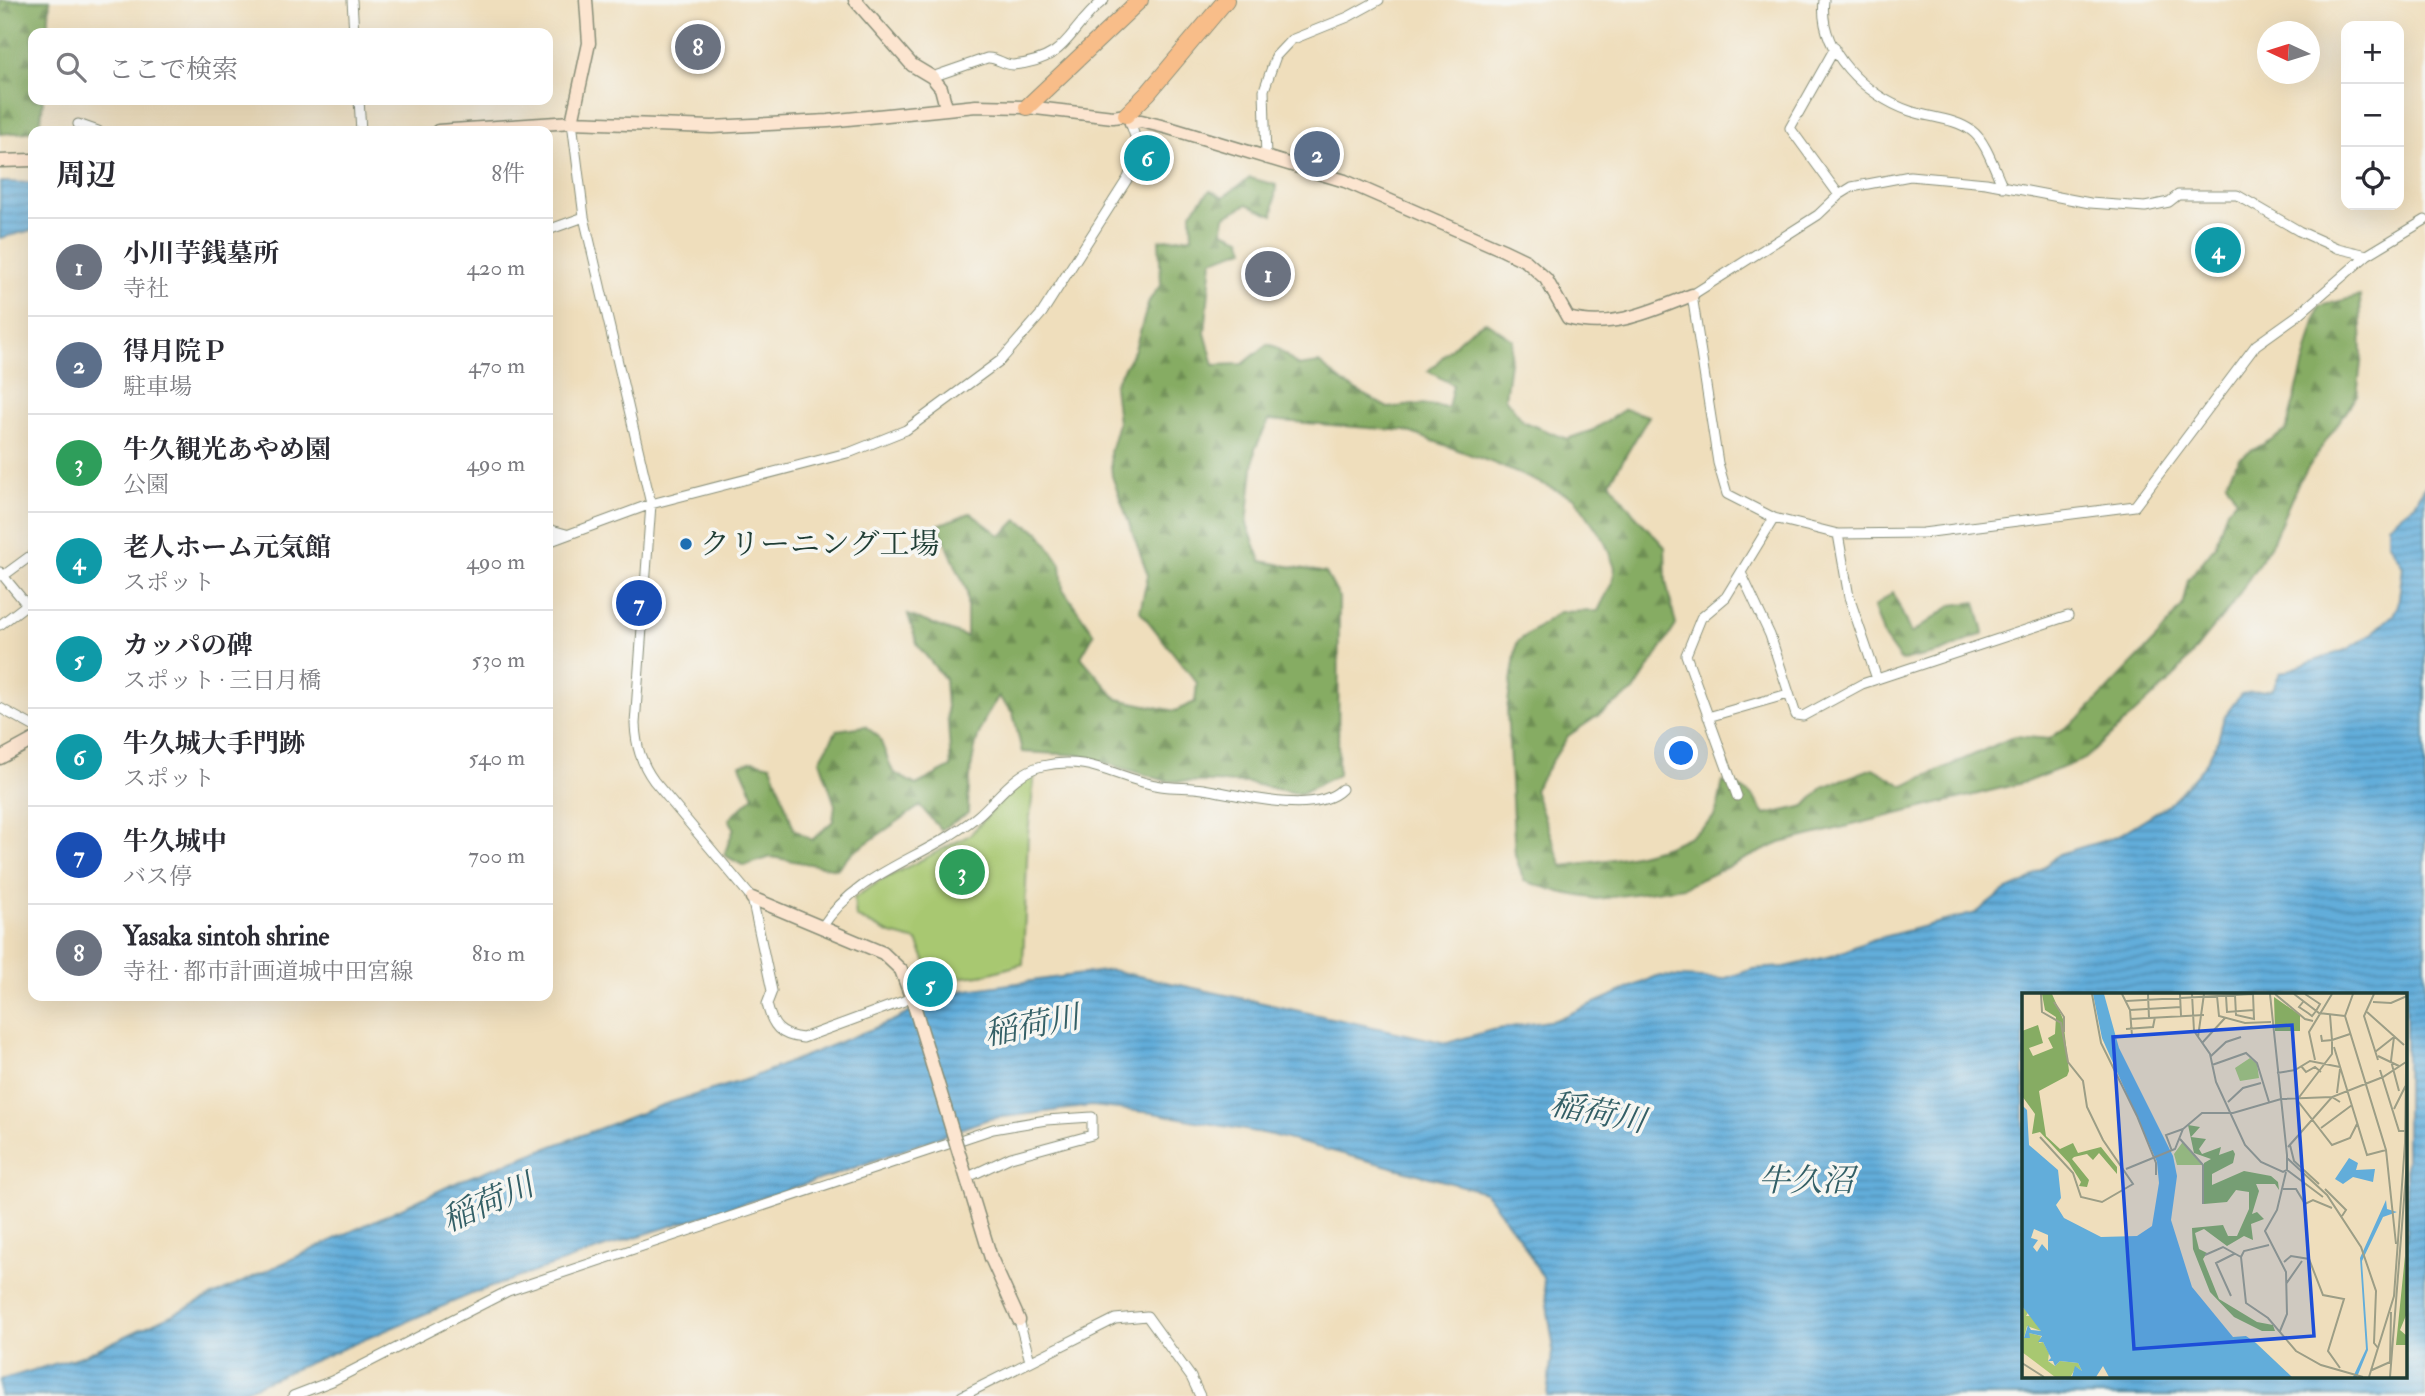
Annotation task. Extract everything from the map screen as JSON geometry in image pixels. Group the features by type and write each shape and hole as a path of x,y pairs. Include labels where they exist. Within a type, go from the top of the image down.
{"highway":[{"path":"1027,107 1140,0"},
{"path":"1129,119 1226,0"}],"street":[{"path":"352,0 354,28"},
{"path":"586,0 589,43 572,122 584,217 651,504 635,724 637,748 653,781 752,898 883,953 901,970 913,1000 991,1258 1019,1320 1030,1361"},
{"path":"855,0 912,65 932,78 941,88 946,107"},
{"path":"932,78 987,58 1011,65 1058,53 1089,12 1104,0"},
{"path":"1266,159 1264,90 1276,55 1291,40 1348,17 1378,0"},
{"path":"1824,0 1826,26 1835,48 1857,78 1876,95 1911,111 1956,123 1974,132 2003,187"},
{"path":"1835,48 1790,128 1839,195"},
{"path":"359,105 361,126"},
{"path":"512,126 572,122 712,127 828,121 946,107 1027,107 1129,119 1345,181 1526,261 1546,279 1568,318 1584,322 1614,321 1645,314 1692,295 1818,215 1839,195 1864,184 1910,176 2003,187 2090,203 2146,206 2169,202 2178,195 2237,195 2337,248 2367,254"},
{"path":"553,540 651,504 851,453 906,430 1001,360 1042,313 1128,178 1139,148 1129,119"},
{"path":"78,124 84,126"},
{"path":"0,161 28,160"},
{"path":"553,228 584,217"},
{"path":"1692,295 1718,463 1727,494 1774,518 1838,534 1923,533 2135,506 2256,345 2298,315 2367,254 2425,219"},
{"path":"1737,796 1686,655 1701,618 1726,597 1742,575 1774,518"},
{"path":"553,530 566,534"},
{"path":"1838,534 1849,597 1877,680"},
{"path":"28,557 1,574 28,606"},
{"path":"1742,575 1770,635 1796,715 1803,716 1877,680 2068,616"},
{"path":"0,625 28,609"},
{"path":"1708,717 1788,694"},
{"path":"0,708 28,723"},
{"path":"0,758 28,743"},
{"path":"822,927 831,912 855,889 945,839 978,816 1021,775 1041,766 1074,762 1159,786 1193,788 1294,804 1322,800 1342,789"},
{"path":"752,898 772,991 767,1004 770,1019 788,1037 803,1038 913,1000"},
{"path":"293,1396 332,1381 508,1291 621,1251 993,1129 1046,1120 1092,1117 1092,1135 1011,1157 966,1178"},
{"path":"962,1396 1115,1319 1147,1316 1191,1377 1200,1396"}],"green space":[{"path":"0,0 50,0 48,28 28,28 28,105 43,105 40,126 28,126 28,132 0,134"},
{"path":"1250,178 1276,185 1273,215 1247,204 1224,217 1223,231 1241,238 1245,249 1212,260 1205,333 1214,365 1243,364 1268,344 1276,347 1298,366 1319,363 1346,385 1388,408 1421,404 1448,408 1453,385 1428,371 1462,337 1486,322 1513,340 1505,398 1524,422 1567,439 1593,430 1625,409 1649,416 1610,482 1634,514 1665,547 1666,581 1676,625 1634,691 1568,736 1534,790 1562,866 1642,853 1682,840 1699,831 1712,819 1723,782 1748,792 1765,815 1805,806 1823,787 1873,768 1904,786 2015,736 2049,739 2082,716 2157,638 2182,606 2188,580 2215,546 2227,509 2237,500 2226,482 2239,458 2286,431 2319,306 2360,296 2362,355 2357,395 2298,483 2273,541 2232,605 2172,679 2085,759 2026,782 1780,843 1684,887 1597,899 1563,893 1524,881 1515,855 1507,709 1517,642 1559,612 1598,611 1612,583 1615,568 1604,540 1575,498 1496,464 1406,431 1269,420 1255,449 1247,524 1261,561 1326,573 1339,597 1338,775 1300,794 1248,783 1166,781 1078,755 1022,752 1013,713 999,697 990,709 978,737 969,783 968,813 941,830 920,806 848,856 837,869 771,857 744,866 724,855 734,828 729,819 754,796 740,765 753,761 771,765 794,829 812,840 833,821 835,805 820,760 837,730 865,726 879,737 893,772 916,785 951,767 945,679 918,646 908,615 967,637 967,591 938,525 970,513 1001,536 1017,520 1039,532 1061,564 1063,589 1094,634 1081,657 1117,699 1175,711 1195,702 1197,683 1140,611 1148,575 1112,476 1110,452 1118,423 1114,385 1135,349 1149,301 1161,284 1159,240 1192,237 1191,212 1210,190 1223,197"},
{"path":"1893,592 1911,634 1952,605 1976,602 1984,633 1942,652 1901,661 1884,637 1874,607"},
{"path":"1035,773 1028,834 1023,964 987,974 934,981 917,941 891,934 856,917 854,898 880,881 970,835 1009,792"}],"water":[{"path":"0,182 28,183 28,231 0,238"},
{"name":"牛久沼","path":"2425,485 2425,1396 1547,1396 1553,1344 1543,1278 1519,1237 1485,1192 1272,1135 1153,1113 1092,1106 988,1119 831,1176 626,1240 474,1293 231,1396 0,1396 0,1380 85,1355 462,1180 662,1105 748,1079 892,1021 953,992 1111,970 1447,1043 1492,1030 1555,1020 1657,976 1723,979 1753,969 1785,967 1832,956 1871,940 1976,913 2003,892 2026,882 2059,854 2116,837 2172,802 2206,763 2218,740 2224,717 2241,694 2273,689 2280,673 2348,649 2393,615 2398,605 2403,566 2388,542 2388,525 2415,504"}],"place":[{"name":"Yasaka sintoh shrine","path":"698,47"},
{"name":"得月院Ｐ","path":"1317,154"},
{"name":"牛久城大手門跡","path":"1147,158"},
{"name":"老人ホーム元気館","path":"2218,250"},
{"name":"小川芋銭墓所","path":"1268,274"},
{"name":"クリーニング工場","path":"686,544"},
{"name":"牛久城中","path":"639,603"},
{"name":"牛久観光あやめ園","path":"962,872"},
{"name":"カッパの碑","path":"930,984"}],"water label":[{"name":"稲荷川","path":"1032,1026"},
{"name":"稲荷川","path":"1598,1113"},
{"name":"稲荷川","path":"488,1203"}]}
